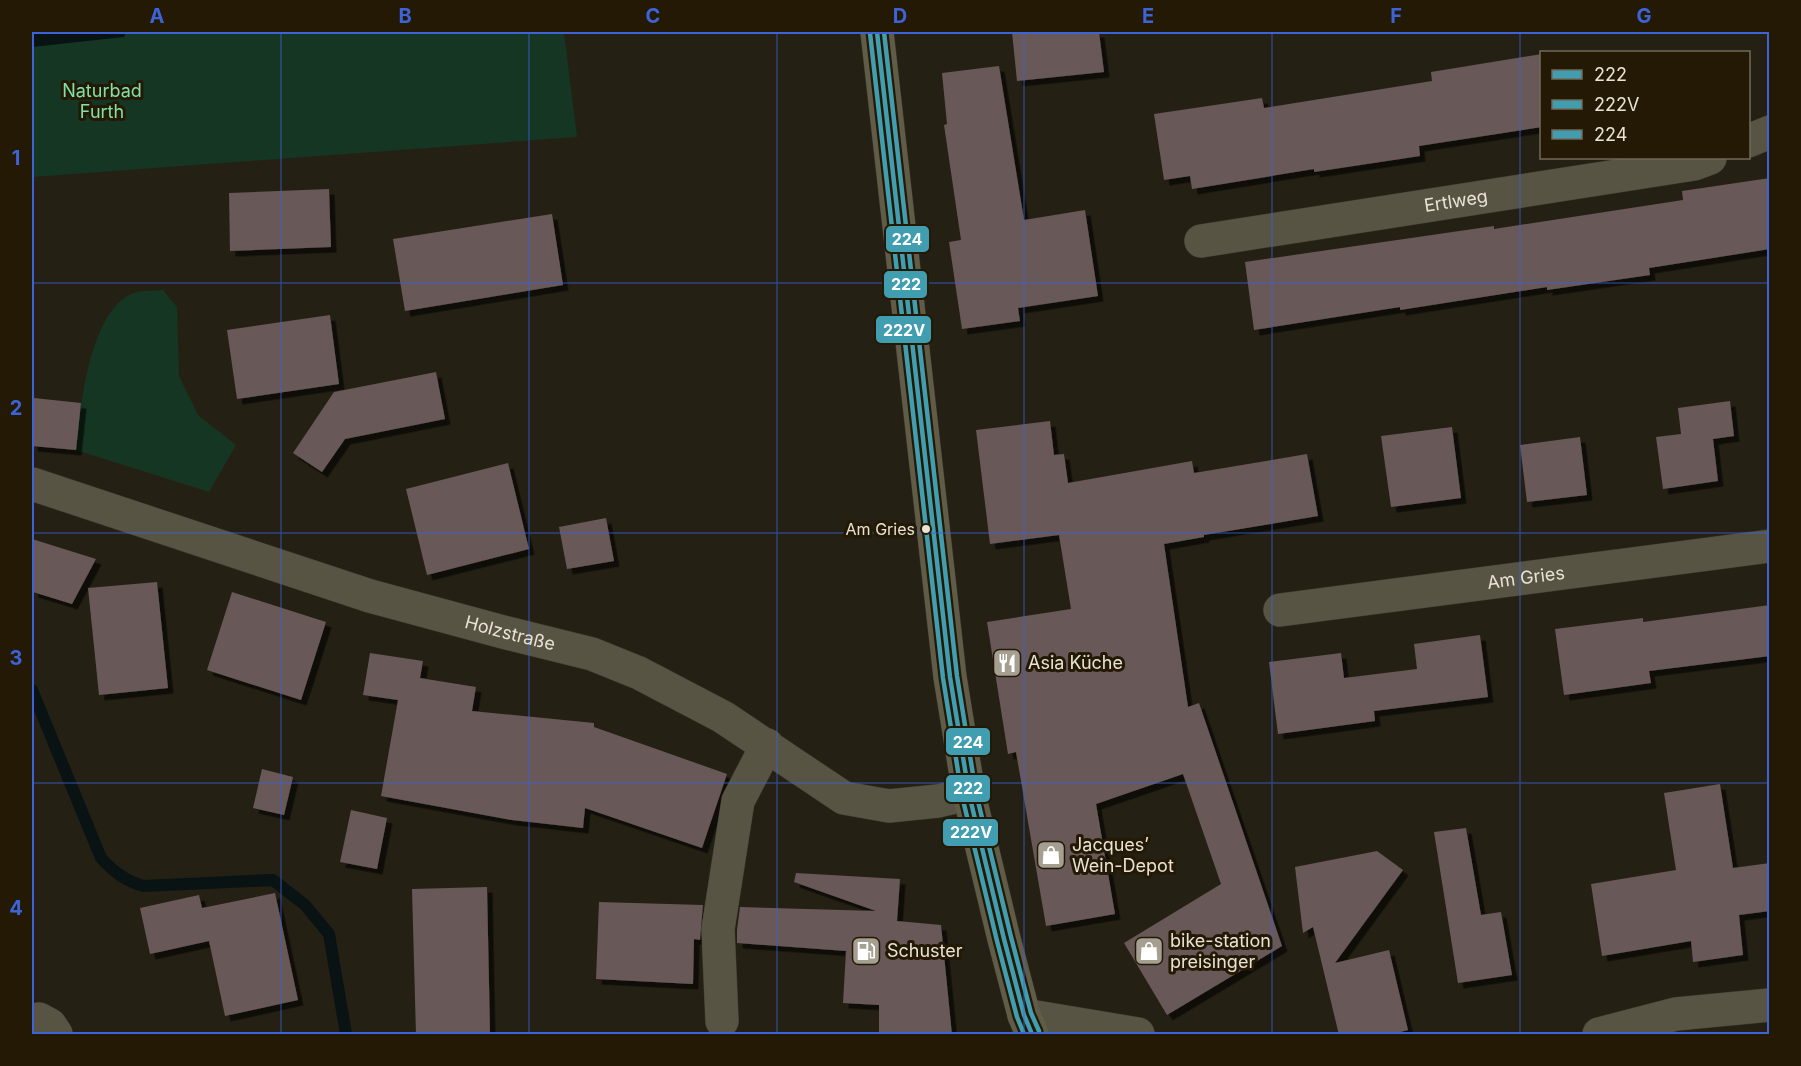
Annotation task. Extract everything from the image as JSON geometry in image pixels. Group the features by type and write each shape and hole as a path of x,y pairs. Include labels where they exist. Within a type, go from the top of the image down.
{"main road":[{"path":"878,32 950,677 969,794 1004,939 1028,1025"}],"street":[{"path":"1750,141 1770,132"},
{"name":"Ertlweg","path":"1201,241 1694,164 1707,159"},
{"name":"Holzstraße","path":"32,484 370,596 592,654 658,682 723,717 844,798 889,806 938,801 969,794"},
{"name":"Am Gries","path":"1280,610 1770,546"},
{"path":"722,1021 718,929 738,801 767,745"},
{"path":"1599,1035 1676,1014 1770,1005"},
{"path":"32,1020 39,1019 50,1025 56,1035"},
{"path":"1028,1025 1138,1035"}],"green space":[{"name":"Naturbad Furth","path":"32,32 564,32 577,137 32,177"},
{"path":"163,290 177,307 179,376 198,415 236,445 209,492 76,450 80,411 89,364 105,321 117,305 131,294"}],"shaded area":[{"path":"32,32 126,32 124,37 32,47"}],"building":[{"path":"1012,32 1099,32 1104,72 1017,81"},
{"path":"1540,54 1540,127 1419,146 1420,156 1314,172 1314,169 1192,189 1190,176 1164,180 1154,114 1262,98 1264,108 1432,81 1431,72"},
{"path":"999,66 1024,220 1085,210 1098,296 1018,308 1020,321 962,329 949,242 961,240 944,125 947,124 942,73"},
{"path":"1770,178 1770,249 1649,268 1650,275 1547,290 1547,287 1400,310 1400,307 1254,330 1245,262 1494,226 1494,229 1683,200 1682,191"},
{"path":"329,189 331,247 230,251 229,193"},
{"path":"552,214 563,285 405,311 393,239"},
{"path":"330,315 339,384 237,399 227,330"},
{"path":"436,372 445,419 345,439 322,472 293,453 334,392"},
{"path":"34,398 81,403 76,450 32,446"},
{"path":"1730,401 1734,436 1713,439 1718,481 1663,489 1656,437 1681,434 1678,408"},
{"path":"1050,421 1054,455 1064,454 1068,483 1192,461 1194,473 1307,454 1318,516 1164,544 1188,707 1199,703 1282,946 1167,1015 1124,943 1221,884 1183,774 1096,804 1115,914 1046,926 1016,752 1008,754 987,622 1071,609 1059,535 990,544 976,430"},
{"path":"1452,427 1461,498 1391,507 1381,436"},
{"path":"1580,437 1587,495 1527,502 1520,445"},
{"path":"508,463 529,549 427,575 406,489"},
{"path":"606,518 614,561 567,569 559,527"},
{"path":"32,539 96,559 72,604 33,592"},
{"path":"157,582 168,688 99,695 88,588"},
{"path":"232,592 326,622 301,700 207,670"},
{"path":"1770,605 1770,656 1649,671 1651,683 1564,695 1555,629 1643,618 1643,622"},
{"path":"1480,635 1488,697 1374,711 1375,721 1278,734 1269,662 1341,653 1344,678 1417,669 1414,644"},
{"path":"370,653 423,661 420,678 476,687 472,711 594,723 594,727 727,774 702,848 585,808 583,828 512,820 381,796 398,700 363,695"},
{"path":"262,769 293,777 284,815 253,808"},
{"path":"1720,784 1733,868 1770,863 1770,911 1739,915 1743,955 1693,962 1691,941 1602,956 1591,884 1676,870 1664,793"},
{"path":"351,810 387,818 377,869 340,862"},
{"path":"1466,828 1481,915 1501,912 1512,975 1458,983 1434,832"},
{"path":"1377,851 1403,870 1335,963 1389,950 1408,1030 1389,1035 1339,1035 1313,927 1303,933 1295,867"},
{"path":"796,873 900,879 897,921 941,925 952,1035 879,1035 879,1005 843,1003 846,951 737,943 740,907 876,911 794,882"},
{"path":"487,887 490,1032 416,1035 412,889"},
{"path":"275,893 298,1000 225,1016 209,941 150,954 140,908 199,895 202,908"},
{"path":"599,902 703,905 700,940 694,939 693,984 596,979"}],"waterway":[{"path":"32,690 101,858 120,875 143,886 273,880 305,905 329,934 346,1034"}],"transit line":[{"name":"222","path":"877,32 950,677 969,794 1004,939 1024,1015 1032,1034"},
{"name":"224","path":"884,32 957,676 976,793 1031,1013 1039,1031"},
{"name":"222V","path":"870,33 943,678 962,796 997,941 1017,1017 1024,1034"}],"place":[{"name":"Am Gries","path":"926,529"},
{"name":"Asia Küche","path":"1007,663"},
{"name":"Jacques’ Wein-Depot","path":"1051,855"},
{"name":"Schuster","path":"866,951"},
{"name":"bike-station preisinger","path":"1149,951"}]}
